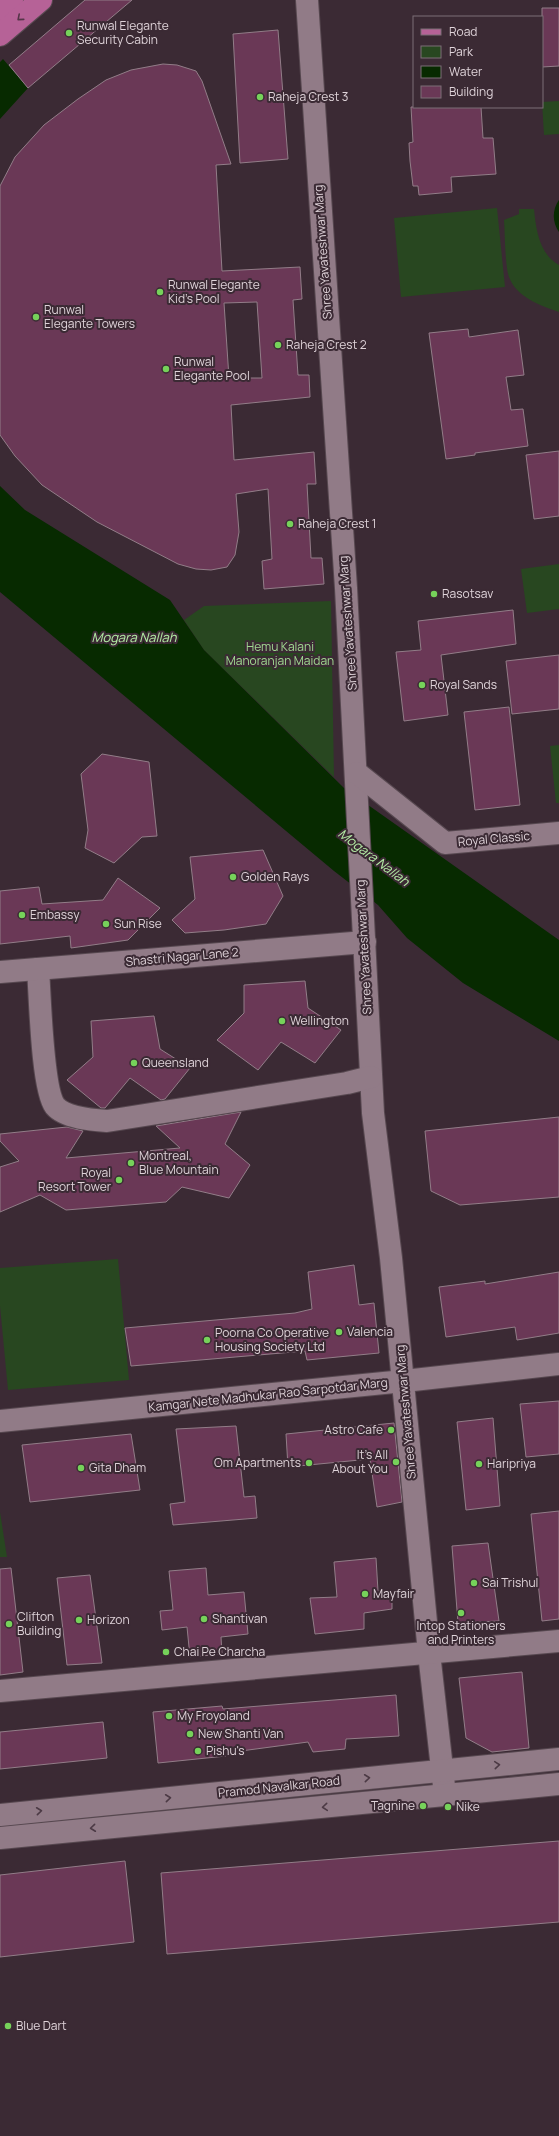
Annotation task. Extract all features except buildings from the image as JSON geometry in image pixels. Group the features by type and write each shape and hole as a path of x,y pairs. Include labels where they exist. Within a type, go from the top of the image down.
{"main road":[{"path":"0,11 12,0"},
{"path":"0,35 41,0"}],"street":[{"name":"Shree Yavateshwar Marg","path":"307,0 357,780 358,854 365,942 373,1113 404,1381 429,1653 445,1795"},
{"name":"Royal Classic","path":"357,780 445,843 559,833"},
{"name":"Shastri Nagar Lane 2","path":"0,972 365,942"},
{"path":"38,969 47,1085 55,1106 77,1118 107,1121 347,1083 371,1077"},
{"name":"Kamgar Nete Madhukar Rao Sarpotdar Marg","path":"0,1422 559,1364"},
{"path":"0,1691 559,1641"},
{"name":"Pramod Navalkar Road","path":"0,1815 559,1759"},
{"name":"Pramod Navalkar Road","path":"0,1838 132,1824 396,1801 559,1784"},
{"path":"129,1802 132,1824"}],"green space":[{"path":"559,101 559,134 544,135 543,102"},
{"path":"497,208 505,287 401,297 394,218"},
{"path":"519,209 534,209 536,225 543,248 552,260 559,265 559,312 530,300 517,290 509,277 506,258 504,220 519,214"},
{"path":"559,564 559,609 527,613 521,569"},
{"name":"Hemu Kalani Manoranjan Maidan","path":"331,601 334,777 204,650 184,620 204,606"},
{"path":"559,745 559,803 556,803 550,746"},
{"path":"118,1259 129,1380 8,1390 0,1306 0,1268"},
{"path":"0,1512 7,1557 0,1557"}],"water":[{"path":"0,0 9,64 28,88 0,119"},
{"path":"559,200 559,232 554,220 554,212"},
{"name":"Mogara Nallah","path":"0,486 25,510 170,600 204,650 344,788 559,940 559,1041 463,983 407,938 378,905 334,871 0,592"}],"pier":[{"path":"0,0 44,0 41,16 11,64 29,87 28,88 3,59 0,62"}],"place":[{"name":"Runwal Elegante Security Cabin","path":"69,33"},
{"name":"Raheja Crest 3","path":"260,97"},
{"name":"Runwal Elegante Kid's Pool","path":"160,292"},
{"name":"Runwal Elegante Towers","path":"36,317"},
{"name":"Raheja Crest 2","path":"278,345"},
{"name":"Runwal Elegante Pool","path":"166,369"},
{"name":"Raheja Crest 1","path":"290,524"},
{"name":"Rasotsav","path":"434,594"},
{"name":"Royal Sands","path":"422,685"},
{"name":"Golden Rays","path":"233,877"},
{"name":"Embassy","path":"22,915"},
{"name":"Sun Rise","path":"106,924"},
{"name":"Wellington","path":"282,1021"},
{"name":"Queensland","path":"134,1063"},
{"name":"Montreal, Blue Mountain","path":"131,1163"},
{"name":"Royal Resort Tower","path":"119,1180"},
{"name":"Valencia","path":"339,1332"},
{"name":"Poorna Co Operative Housing Society Ltd","path":"207,1340"},
{"name":"Astro Cafe","path":"391,1430"},
{"name":"It's All About You","path":"396,1462"},
{"name":"Om Apartments","path":"309,1463"},
{"name":"Haripriya","path":"479,1464"},
{"name":"Gita Dham","path":"81,1468"},
{"name":"Sai Trishul","path":"474,1583"},
{"name":"Mayfair","path":"365,1594"},
{"name":"Intop Stationers and Printers","path":"461,1613"},
{"name":"Shantivan","path":"204,1619"},
{"name":"Horizon","path":"79,1620"},
{"name":"Clifton Building","path":"9,1624"},
{"name":"Chai Pe Charcha","path":"166,1652"},
{"name":"My Froyoland","path":"169,1716"},
{"name":"New Shanti Van","path":"190,1734"},
{"name":"Pishu's","path":"198,1751"},
{"name":"Tagnine","path":"423,1806"},
{"name":"Nike","path":"448,1807"},
{"name":"Blue Dart","path":"8,2026"}]}
